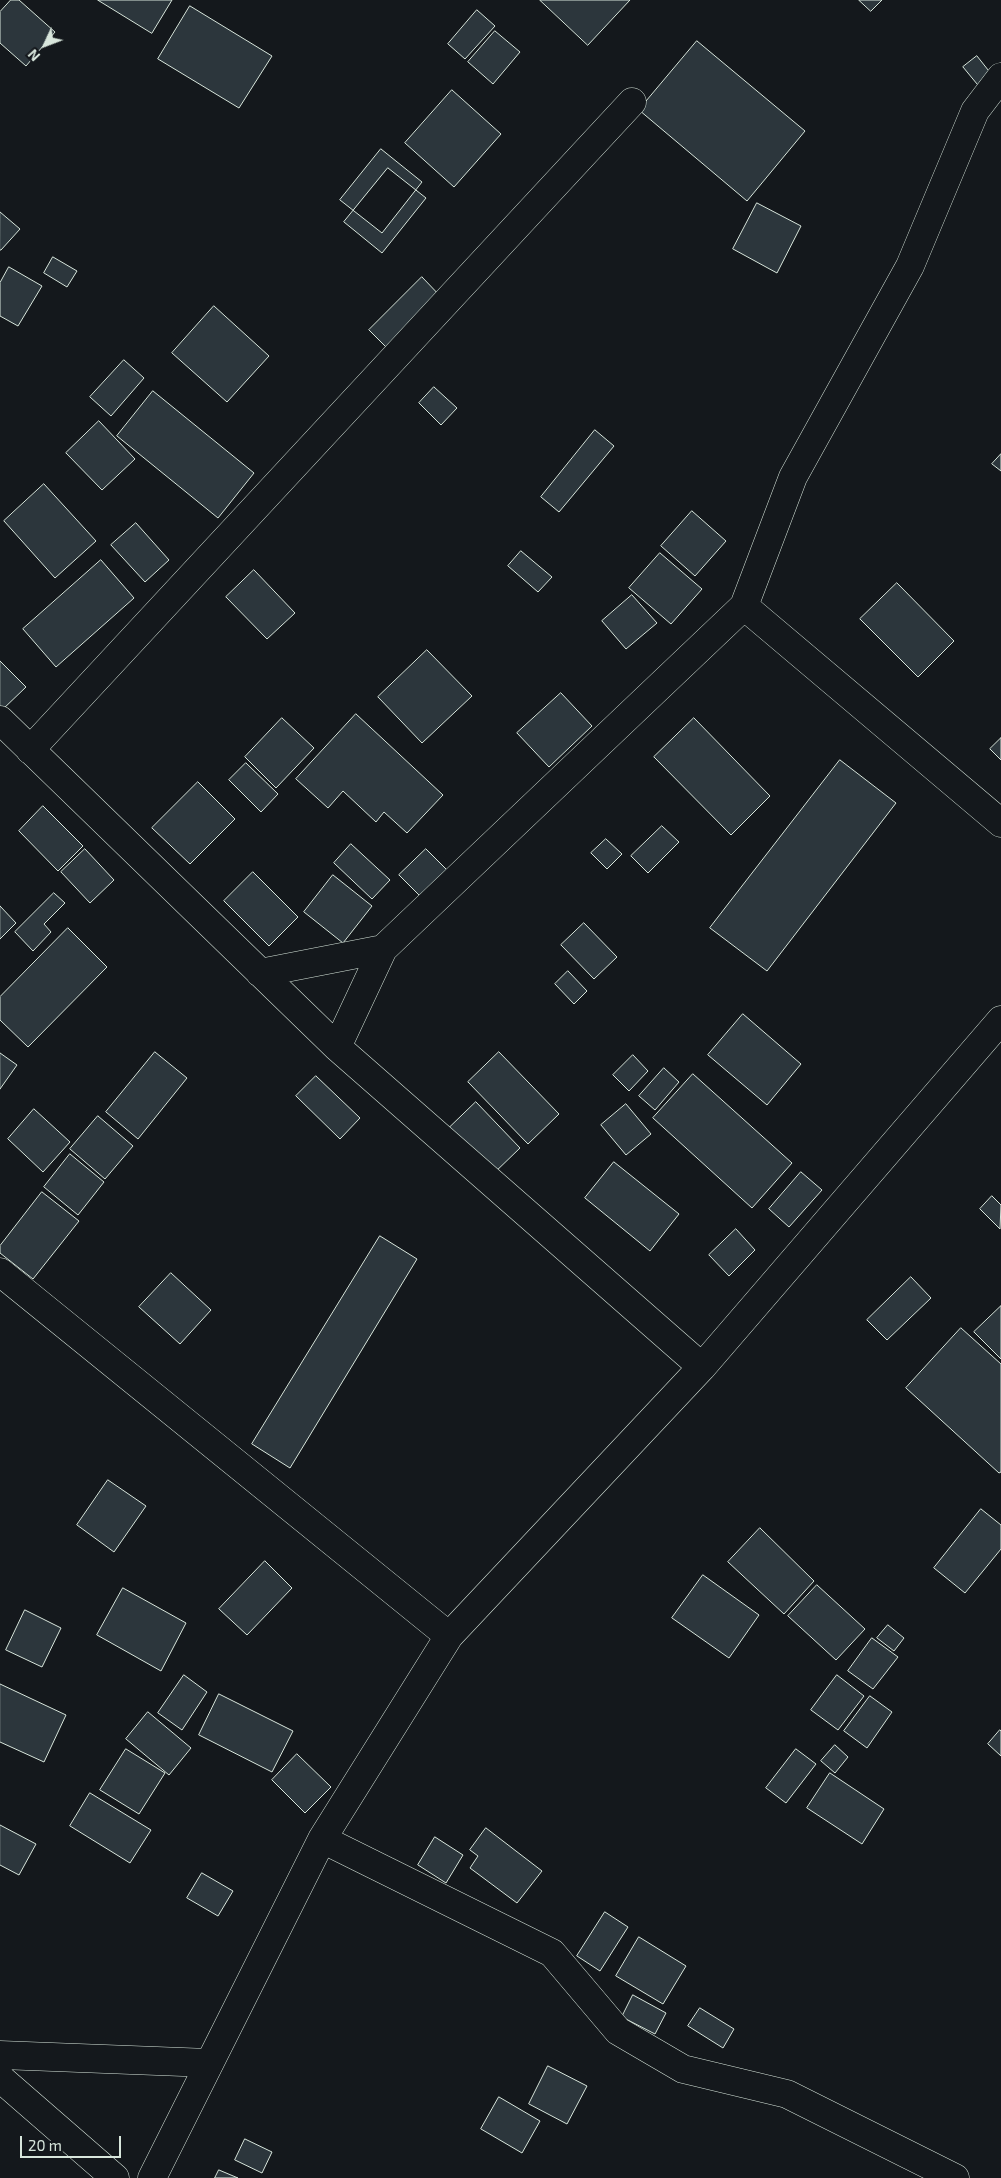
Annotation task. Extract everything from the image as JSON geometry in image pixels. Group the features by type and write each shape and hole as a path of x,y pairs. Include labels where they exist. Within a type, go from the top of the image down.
{"street":[{"path":"336,1047 383,948 744,606 793,477 910,266 975,111 1001,77"},
{"path":"30,750 632,102"},
{"path":"744,606 1001,823"},
{"path":"0,720 336,1047 702,1367"},
{"path":"260,973 383,948"},
{"path":"152,2178 322,1839 449,1636 702,1367 1001,1020"},
{"path":"0,1272 449,1636"},
{"path":"322,1839 552,1953 618,2031 683,2068 787,2094 955,2178"},
{"path":"0,2055 209,2063"},
{"path":"0,2078 115,2178"}],"building":[{"path":"11,0 19,0 55,32 26,66 0,43 0,12"},
{"path":"98,0 172,0 152,33"},
{"path":"540,0 630,0 588,45"},
{"path":"859,0 882,0 871,11"},
{"path":"190,6 272,56 239,108 158,59"},
{"path":"477,10 495,26 465,59 448,44"},
{"path":"495,31 520,52 493,84 468,62"},
{"path":"697,41 805,131 747,201 639,110"},
{"path":"977,56 996,80 982,90 963,67"},
{"path":"452,90 501,134 454,187 405,143"},
{"path":"381,149 422,182 382,233 340,200"},
{"path":"388,168 426,198 382,253 344,222"},
{"path":"757,203 801,226 777,273 733,249"},
{"path":"0,212 20,229 1,250 0,250"},
{"path":"53,257 77,271 67,287 44,273"},
{"path":"9,267 42,286 18,326 0,316 0,283"},
{"path":"422,277 443,299 390,351 369,330"},
{"path":"214,306 269,356 227,402 172,353"},
{"path":"124,360 144,378 111,416 90,397"},
{"path":"434,387 457,408 441,425 419,403"},
{"path":"153,391 254,473 218,518 117,436"},
{"path":"99,421 135,459 102,490 66,453"},
{"path":"595,430 614,446 559,512 541,497"},
{"path":"1001,454 1001,471 992,464"},
{"path":"44,484 96,541 55,578 4,521"},
{"path":"692,511 726,541 695,576 661,546"},
{"path":"136,523 169,560 145,582 111,545"},
{"path":"521,551 552,577 538,592 508,566"},
{"path":"660,553 702,589 671,624 629,588"},
{"path":"101,560 134,598 56,667 23,629"},
{"path":"254,570 295,613 267,639 226,597"},
{"path":"897,583 954,641 918,677 860,619"},
{"path":"632,595 657,623 626,649 602,621"},
{"path":"427,650 472,696 422,743 378,697"},
{"path":"0,661 26,687 1,711 0,710"},
{"path":"561,693 592,726 549,767 517,733"},
{"path":"356,714 443,795 407,833 384,812 376,822 343,791 328,808 296,779"},
{"path":"282,718 314,748 276,788 245,757"},
{"path":"694,718 770,796 731,835 654,757"},
{"path":"1001,738 1001,760 990,749"},
{"path":"840,760 896,803 767,971 710,928"},
{"path":"246,763 278,794 261,812 229,780"},
{"path":"198,782 235,819 190,864 152,828"},
{"path":"43,806 83,846 58,871 19,831"},
{"path":"662,826 679,842 648,873 631,856"},
{"path":"606,839 622,854 607,869 591,853"},
{"path":"351,844 390,880 372,899 334,863"},
{"path":"85,849 114,880 90,903 61,872"},
{"path":"426,849 447,870 421,897 399,875"},
{"path":"253,872 298,917 269,946 224,901"},
{"path":"333,875 372,906 343,943 304,912"},
{"path":"54,893 65,903 44,924 51,932 33,951 15,932"},
{"path":"0,906 16,923 0,939"},
{"path":"584,923 617,957 594,979 561,945"},
{"path":"68,928 107,967 28,1047 0,1020 0,997"},
{"path":"568,971 587,991 574,1004 555,984"},
{"path":"743,1014 801,1064 767,1105 708,1055"},
{"path":"155,1052 187,1078 138,1139 106,1112"},
{"path":"499,1052 559,1114 528,1144 468,1082"},
{"path":"0,1053 17,1065 0,1089"},
{"path":"633,1055 648,1071 629,1091 613,1075"},
{"path":"664,1068 679,1082 655,1110 639,1096"},
{"path":"693,1074 792,1163 752,1208 653,1118"},
{"path":"316,1076 360,1118 340,1139 296,1096"},
{"path":"476,1102 520,1148 491,1176 446,1131"},
{"path":"626,1104 651,1134 626,1155 601,1125"},
{"path":"34,1109 70,1142 43,1172 8,1139"},
{"path":"98,1116 133,1146 105,1179 70,1149"},
{"path":"70,1154 104,1182 78,1215 44,1187"},
{"path":"614,1162 679,1214 650,1251 585,1198"},
{"path":"801,1172 822,1190 789,1227 769,1209"},
{"path":"42,1192 79,1221 33,1279 0,1253 0,1246"},
{"path":"992,1196 1001,1205 1000,1229 980,1209"},
{"path":"736,1229 755,1250 729,1276 709,1255"},
{"path":"380,1236 417,1259 290,1468 252,1444"},
{"path":"171,1273 211,1310 180,1344 139,1307"},
{"path":"911,1277 931,1298 887,1340 867,1320"},
{"path":"1001,1306 1001,1359 974,1332"},
{"path":"961,1328 1001,1364 1001,1472 999,1473 906,1388"},
{"path":"108,1480 146,1506 114,1552 77,1525"},
{"path":"981,1509 1001,1525 1001,1549 965,1593 934,1568"},
{"path":"760,1528 814,1581 784,1614 728,1562"},
{"path":"265,1561 292,1588 247,1635 219,1609"},
{"path":"703,1575 759,1615 729,1658 672,1618"},
{"path":"817,1585 865,1629 836,1660 788,1616"},
{"path":"123,1588 186,1623 161,1671 97,1635"},
{"path":"25,1610 61,1628 42,1667 6,1650"},
{"path":"888,1625 904,1638 894,1651 877,1638"},
{"path":"872,1638 898,1657 873,1689 848,1671"},
{"path":"184,1675 207,1692 182,1730 158,1713"},
{"path":"837,1675 864,1696 838,1730 811,1710"},
{"path":"0,1684 66,1715 44,1762 0,1742"},
{"path":"219,1694 293,1731 272,1772 199,1735"},
{"path":"870,1696 892,1712 867,1748 844,1731"},
{"path":"148,1712 191,1748 169,1775 126,1739"},
{"path":"1001,1731 1001,1756 988,1744"},
{"path":"835,1745 848,1757 835,1773 821,1761"},
{"path":"126,1749 165,1773 139,1814 100,1790"},
{"path":"796,1749 816,1764 786,1803 766,1788"},
{"path":"297,1754 331,1787 305,1813 272,1780"},
{"path":"830,1773 884,1809 862,1844 807,1808"},
{"path":"90,1793 151,1830 130,1863 70,1826"},
{"path":"0,1825 36,1844 19,1875 0,1865"},
{"path":"486,1828 542,1871 517,1903 470,1868 478,1856 470,1850"},
{"path":"435,1837 463,1855 446,1883 418,1865"},
{"path":"202,1873 233,1891 218,1916 187,1898"},
{"path":"605,1912 628,1927 600,1971 577,1956"},
{"path":"639,1937 686,1966 663,2004 616,1976"},
{"path":"633,1995 666,2013 655,2034 622,2017"},
{"path":"700,2008 734,2029 723,2048 688,2026"},
{"path":"548,2066 587,2086 567,2124 529,2104"},
{"path":"499,2097 540,2121 522,2153 481,2129"},
{"path":"245,2139 272,2152 262,2173 235,2160"},
{"path":"219,2170 238,2178 215,2178"}]}
